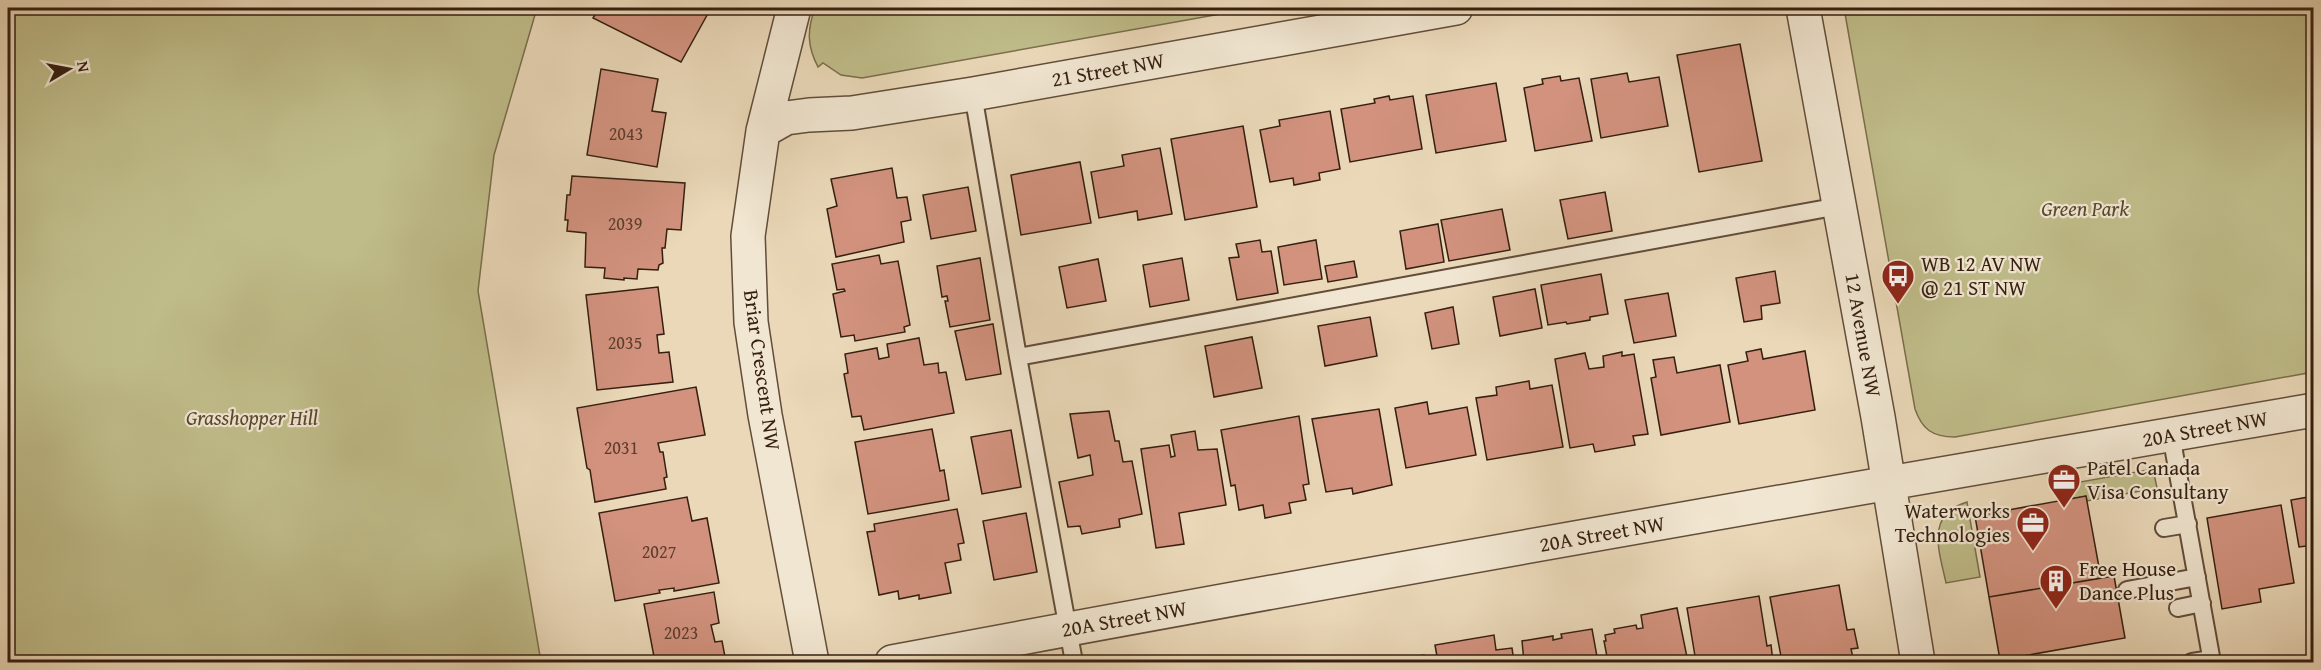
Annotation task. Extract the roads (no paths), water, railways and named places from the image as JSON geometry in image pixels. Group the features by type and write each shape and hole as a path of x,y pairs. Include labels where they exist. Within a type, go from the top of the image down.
{"street":[{"name":"Briar Crescent NW","path":"794,8 763,131 748,236 751,321 765,415 812,663"},
{"name":"21 Street NW","path":"763,131 786,118 852,113 973,94 1456,8"},
{"name":"12 Avenue NW","path":"1803,8 1889,484 1918,663"},
{"name":"20A Street NW","path":"892,663 1068,629 2313,410"}],"lane":[{"path":"973,94 1074,663"},
{"path":"1018,357 1839,206"},
{"path":"2171,435 2212,661 2192,663"},
{"path":"2164,528 2187,524"},
{"path":"2127,590 2197,577"},
{"path":"2178,608 2202,603"}],"place":[{"name":"WB 12 AV NW @ 21 ST NW","path":"1898,305"},
{"name":"Patel Canada Visa Consultany","path":"2064,509"},
{"name":"Waterworks Technologies","path":"2033,552"},
{"name":"Free House Dance Plus","path":"2056,610"}],"park label":[{"name":"Green Park","path":"2085,209"},
{"name":"Grasshopper Hill","path":"252,418"}]}
